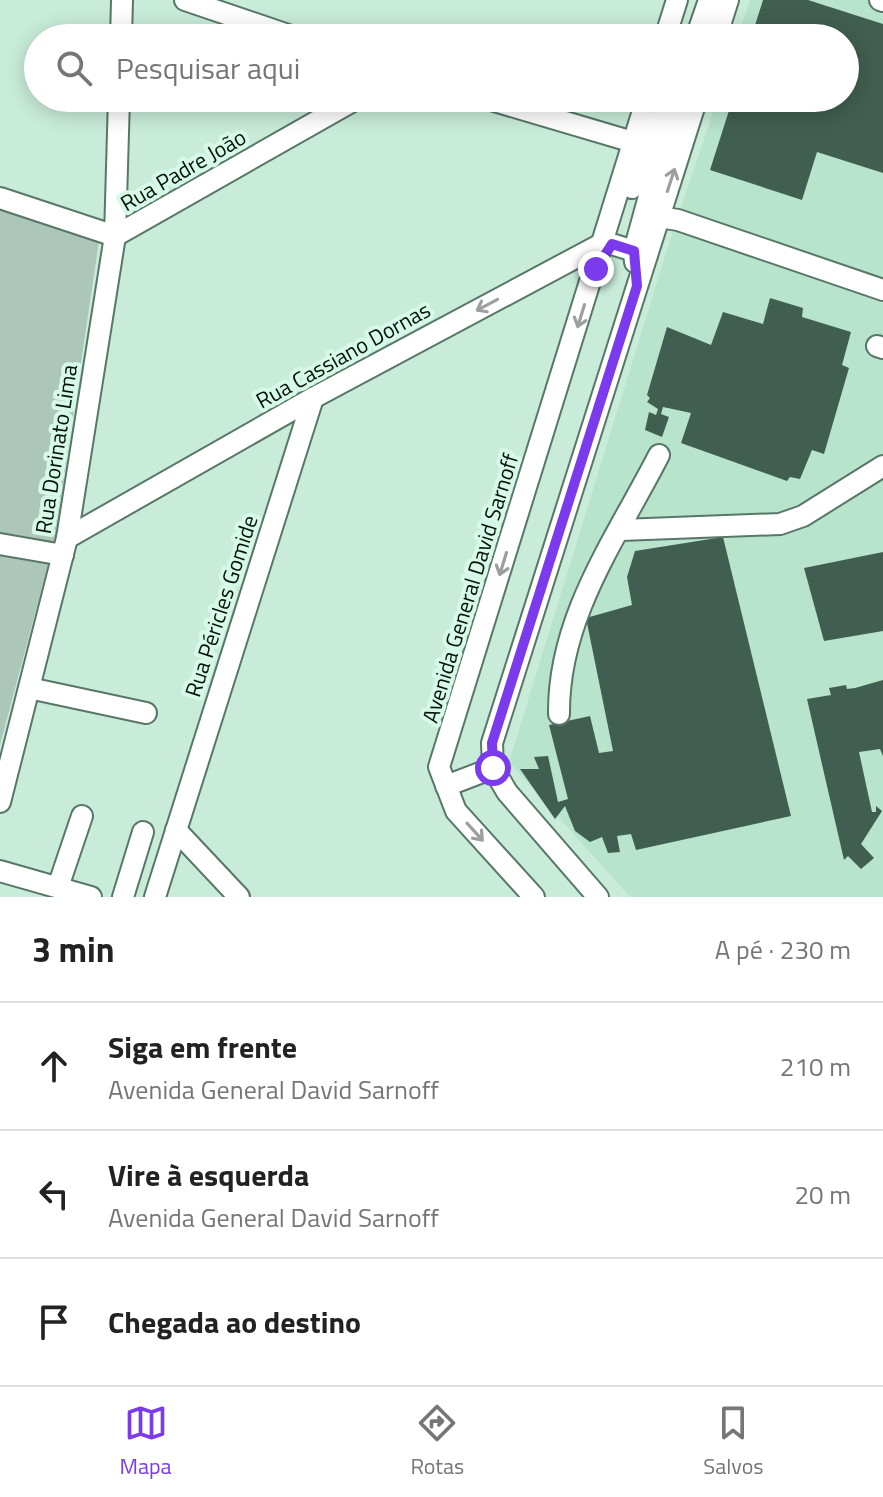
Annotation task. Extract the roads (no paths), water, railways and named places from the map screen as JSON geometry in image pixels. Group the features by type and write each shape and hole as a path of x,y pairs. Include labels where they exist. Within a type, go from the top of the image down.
{"street":[{"path":"121,24 122,0"},
{"path":"185,0 256,24"},
{"path":"669,24 677,0"},
{"path":"688,24 696,0"},
{"path":"701,24 709,0"},
{"path":"720,24 728,0"},
{"name":"Rua Dorinato Lima","path":"0,802 65,546 115,236 119,112"},
{"name":"Rua Padre João","path":"115,236 333,112"},
{"path":"531,112 633,142"},
{"name":"Avenida General David Sarnoff","path":"608,243 643,112"},
{"name":"Avenida General David Sarnoff","path":"534,897 456,811 439,767 596,269 660,112"},
{"path":"598,897 507,792 493,768 492,743 637,286 641,253 673,112"},
{"path":"641,253 659,217 693,112"},
{"path":"0,198 115,236"},
{"path":"659,217 678,220 883,290"},
{"path":"608,243 641,253"},
{"name":"Rua Cassiano Dornas","path":"65,546 313,398 608,243"},
{"name":"Rua Péricles Gomide","path":"155,897 313,398"},
{"path":"559,714 563,659 585,590 621,530 659,455"},
{"path":"621,530 780,524 803,516 883,466"},
{"path":"0,544 65,546"},
{"path":"29,688 146,713"},
{"path":"446,786 493,768"},
{"path":"58,887 82,816"},
{"path":"176,830 239,897"},
{"path":"123,897 143,832"},
{"path":"0,871 91,897"}]}
